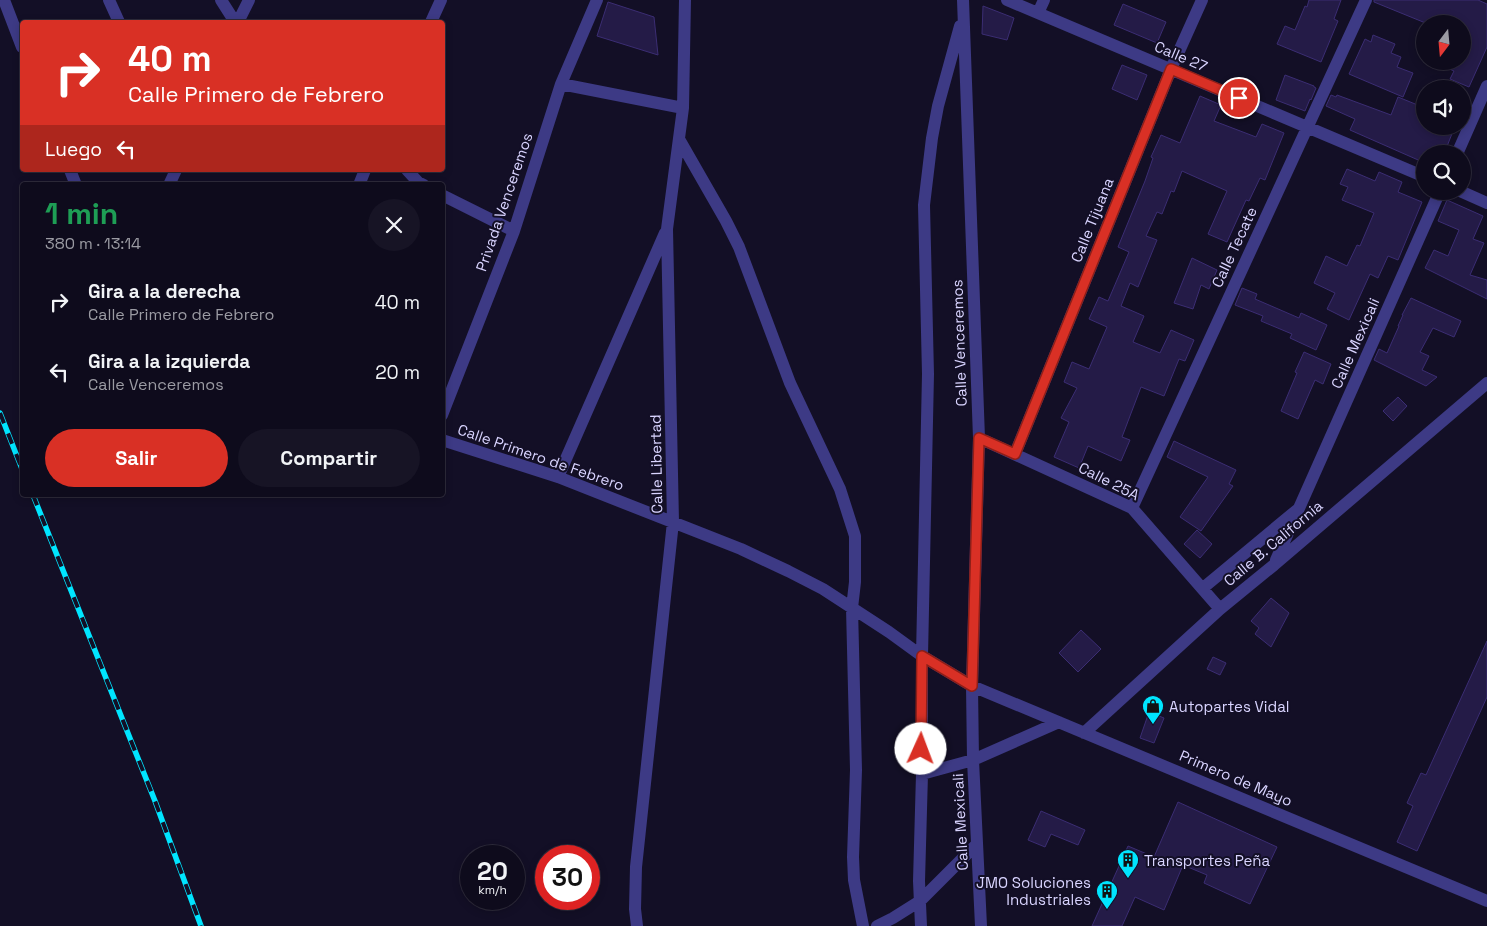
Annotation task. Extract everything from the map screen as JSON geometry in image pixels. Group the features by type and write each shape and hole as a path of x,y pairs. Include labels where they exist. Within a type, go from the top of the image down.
{"street":[{"path":"4,0 20,42"},
{"path":"109,0 118,20"},
{"path":"221,0 236,20"},
{"path":"238,20 250,0"},
{"path":"432,20 441,0"},
{"name":"Privada Venceremos","path":"445,407 514,231 561,84 597,0"},
{"name":"Calle Libertad","path":"637,926 635,909 636,867 673,522 668,229 683,108 685,0"},
{"name":"Calle Venceremos","path":"964,0 979,438 972,686"},
{"name":"Calle 27","path":"1006,0 1416,172"},
{"path":"1038,13 1044,0"},
{"name":"Calle Tijuana","path":"1015,454 1171,69 1202,0"},
{"name":"Calle Tecate","path":"1132,508 1366,0"},
{"path":"921,926 919,882 928,374 924,205 938,106 964,14"},
{"path":"561,84 683,108"},
{"path":"1460,145 1487,86"},
{"path":"679,139 739,247 790,383 840,489 855,536 856,559 852,608 856,770 853,857 854,880 863,926"},
{"path":"445,196 514,231"},
{"path":"1471,196 1487,203"},
{"name":"Calle Mexicali","path":"1274,565 1436,200"},
{"path":"558,477 668,229"},
{"name":"Calle B. California","path":"1084,733 1220,609 1487,383"},
{"name":"Calle 25A","path":"979,438 1132,508 1220,609"},
{"name":"Calle Primero de Febrero","path":"445,441 558,477 741,549 823,589 922,656 972,686"},
{"name":"Calle Mexicali","path":"1202,588 1299,509"},
{"name":"Calle Mexicali","path":"972,686 973,760 981,926"},
{"name":"Primero de Mayo","path":"972,686 1487,901"},
{"path":"922,774 973,760 1059,722"},
{"path":"877,926 894,918 920,901 977,844"}],"building":[{"path":"1309,0 1341,0 1334,19 1338,21 1321,62 1277,44 1285,26 1295,30"},
{"path":"1374,0 1478,0 1487,4 1487,47 1471,83 1471,80 1450,79 1454,71 1452,70 1471,70 1471,15 1416,15 1416,19 1374,2"},
{"path":"608,2 654,17 658,55 597,36"},
{"path":"1123,4 1166,22 1157,43 1114,25"},
{"path":"983,6 1014,18 1007,40 982,34"},
{"path":"1373,35 1395,44 1391,53 1401,57 1397,67 1413,73 1403,97 1349,74 1365,39 1371,42"},
{"path":"1122,65 1147,75 1137,100 1112,89"},
{"path":"1285,75 1316,88 1305,111 1276,100"},
{"path":"1331,95 1336,97 1337,95 1391,115 1398,97 1416,104 1416,135 1451,135 1448,145 1416,145 1416,159 1350,130 1355,119 1326,106"},
{"path":"1200,96 1221,105 1214,121 1256,137 1262,124 1284,133 1265,180 1260,178 1249,201 1246,200 1227,242 1208,234 1227,191 1182,171 1174,192 1171,191 1162,214 1157,212 1146,236 1157,240 1138,287 1130,283 1121,306 1144,316 1133,342 1160,353 1171,330 1194,340 1185,361 1179,359 1164,396 1141,387 1122,437 1130,440 1121,461 1088,446 1079,468 1054,457 1069,422 1061,418 1077,388 1064,382 1072,362 1089,369 1107,327 1089,319 1099,297 1108,301 1129,252 1118,247 1145,181 1153,158 1151,157 1161,135 1180,143"},
{"path":"1347,169 1375,181 1379,172 1402,182 1398,192 1422,202 1398,260 1388,256 1378,278 1370,274 1349,320 1327,309 1335,293 1314,283 1326,256 1347,266 1357,245 1360,246 1374,213 1342,200 1348,187 1340,184"},
{"path":"1447,200 1483,216 1473,239 1484,243 1470,275 1487,280 1487,299 1425,268 1434,250 1448,256 1459,230 1438,221"},
{"path":"1192,258 1217,270 1209,289 1201,285 1193,309 1174,303"},
{"path":"1242,288 1257,294 1255,299 1299,318 1301,313 1327,325 1316,350 1290,338 1292,334 1261,321 1263,316 1235,305"},
{"path":"1411,298 1461,321 1454,337 1433,328 1420,352 1429,356 1422,370 1437,377 1426,386 1374,360 1379,349 1387,353"},
{"path":"1304,352 1331,364 1323,384 1315,380 1298,419 1281,411"},
{"path":"1398,397 1407,406 1393,421 1383,411"},
{"path":"1174,441 1236,470 1229,484 1233,486 1201,531 1180,517 1208,477 1167,457"},
{"path":"1197,530 1212,544 1200,558 1184,544"},
{"path":"1271,598 1289,613 1271,647 1255,634 1259,628 1251,621"},
{"path":"1081,630 1101,649 1078,672 1059,653"},
{"path":"1487,641 1487,697 1417,851 1397,842 1413,806 1407,803 1421,773 1426,775"},
{"path":"1213,657 1226,663 1220,675 1207,669"},
{"name":"Autopartes Vidal","path":"1149,712 1164,718 1154,743 1140,738"},
{"path":"1178,802 1277,847 1250,904 1204,883 1207,875 1183,865 1164,910 1135,897 1122,926 1092,926 1128,846 1154,857"},
{"path":"1041,811 1085,830 1078,845 1051,834 1045,847 1028,840"}],"railway":[{"path":"0,413 20,464"},
{"path":"34,497 155,801 201,926"}],"place":[{"name":"Autopartes Vidal","path":"1153,725"},
{"name":"Transportes Peña","path":"1128,879"},
{"name":"JMO Soluciones Industriales","path":"1107,910"}],"route":[{"path":"921,749 923,710 922,656 972,686 979,438 1015,454 1171,69 1239,98"}]}
